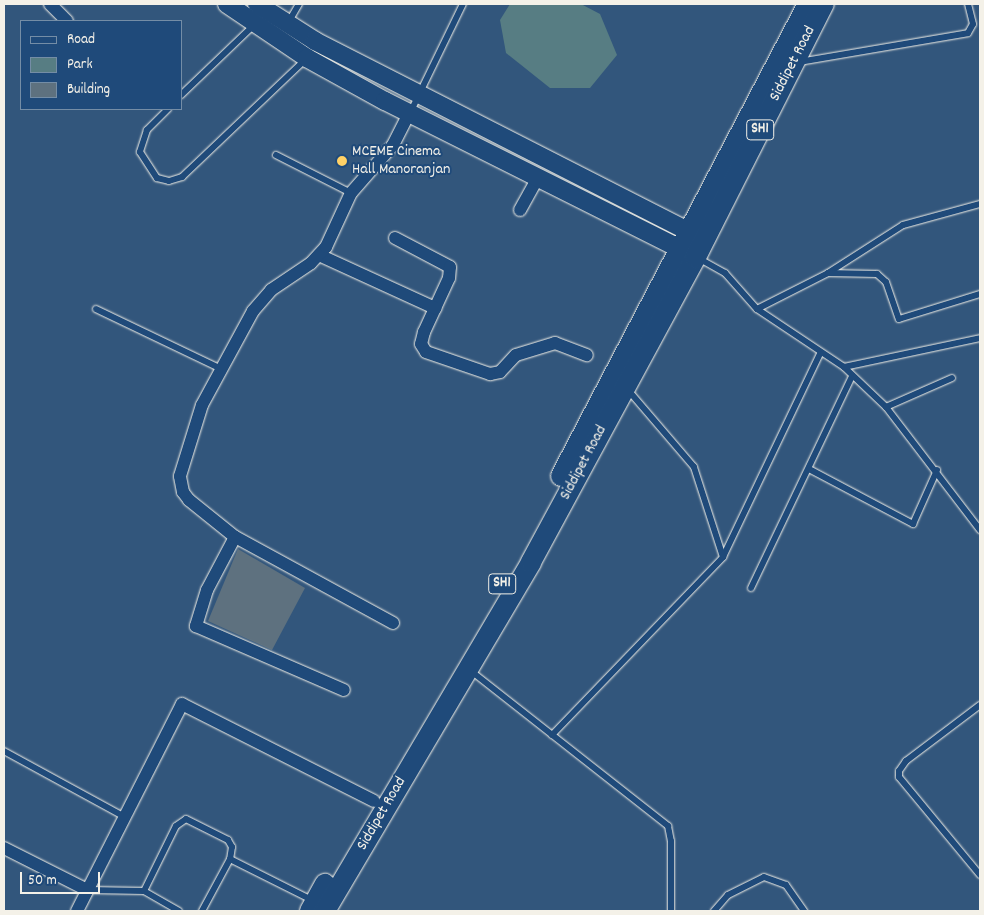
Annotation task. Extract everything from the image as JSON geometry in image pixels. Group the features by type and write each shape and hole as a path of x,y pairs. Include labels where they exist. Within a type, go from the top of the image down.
{"main road":[{"name":"Siddipet Road","path":"317,908 468,669 625,387 808,4"},
{"name":"Siddipet Road","path":"317,908 374,802 519,556 794,63 824,4"}],"street":[{"path":"50,4 66,20"},
{"path":"226,4 254,25 307,58 409,114 545,181 693,245"},
{"path":"257,4 286,25 562,166 693,245"},
{"path":"393,623 235,537 189,500 180,484 191,434 219,368 262,300 319,255 351,193 393,144 409,114"},
{"path":"476,147 485,126"},
{"path":"520,210 545,181 562,166"},
{"path":"395,238 450,267 449,278 424,332 422,349 490,374 500,372 516,355 556,343 587,355"},
{"path":"319,255 435,308"},
{"path":"235,537 200,607 196,626 344,690"},
{"path":"77,911 122,816 182,704 374,802"},
{"path":"4,848 87,890"}],"lane":[{"path":"292,16 299,4"},
{"path":"409,114 462,4"},
{"path":"794,63 968,33 973,24 968,4"},
{"path":"182,94 254,25"},
{"path":"167,110 147,130 140,152 157,178 169,181 182,178 307,58"},
{"path":"276,155 351,193"},
{"path":"757,309 828,273 903,225 980,204"},
{"path":"693,245 725,273 757,309 820,354 844,367 886,407 937,470 980,530"},
{"path":"828,273 877,274 886,282 900,319 980,294"},
{"path":"96,309 219,368"},
{"path":"844,367 980,338"},
{"path":"552,735 724,557 820,354"},
{"path":"751,588 810,469 852,376"},
{"path":"886,407 952,378"},
{"path":"625,387 694,468 724,557"},
{"path":"810,469 913,524 937,470"},
{"path":"468,669 668,826 671,911"},
{"path":"980,705 906,761 899,770 899,777 980,875"},
{"path":"4,751 122,816"},
{"path":"144,891 181,821 192,820 228,840 232,847 230,859 202,911"},
{"path":"230,859 317,908"},
{"path":"714,911 728,895 764,877 786,885 804,911"},
{"path":"87,890 144,891 179,911"}],"green space":[{"path":"510,4 581,4 600,14 617,55 590,88 550,88 506,53 500,20"}],"building":[{"path":"238,549 305,588 272,650 208,621"}],"place":[{"name":"MCEME Cinema Hall Manoranjan","path":"342,161"}]}
